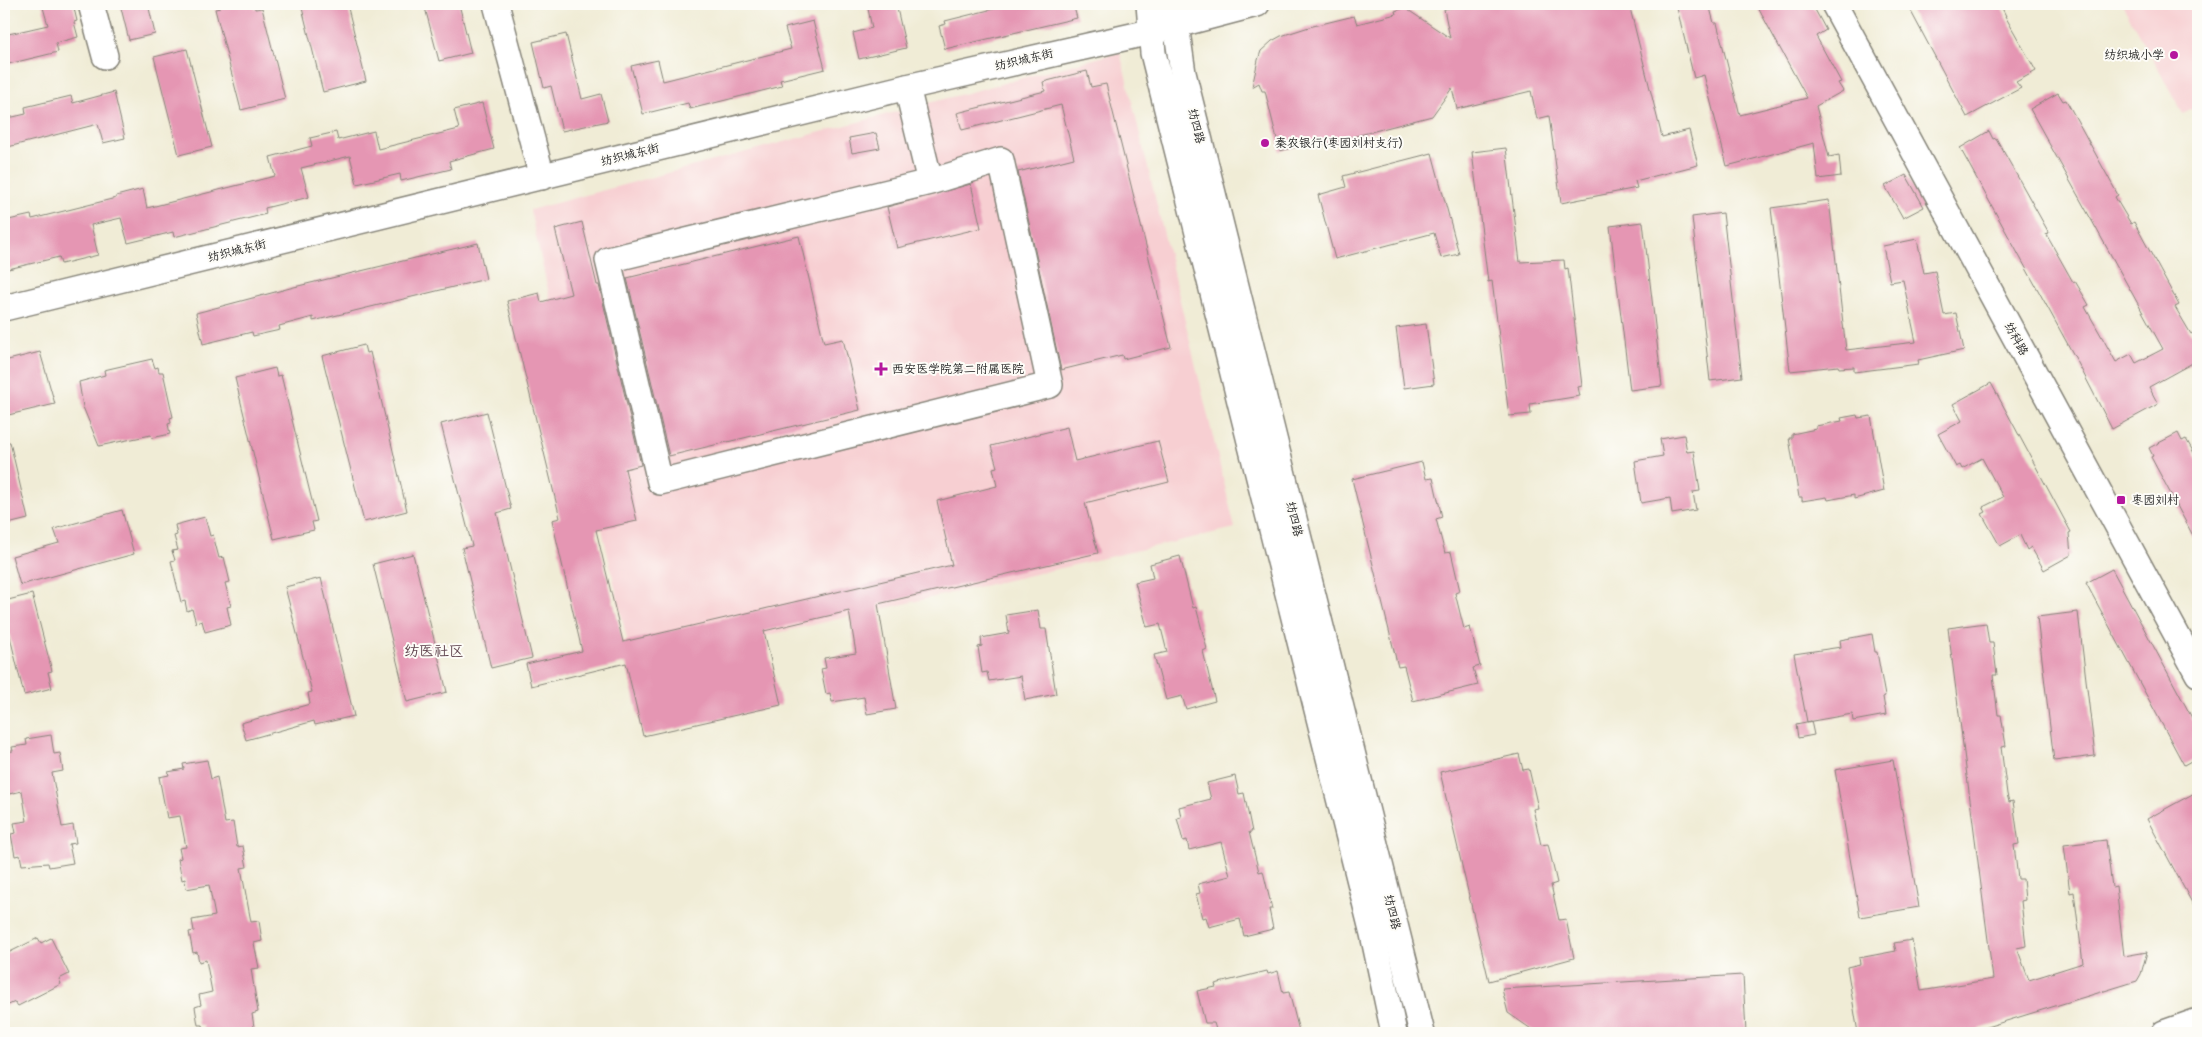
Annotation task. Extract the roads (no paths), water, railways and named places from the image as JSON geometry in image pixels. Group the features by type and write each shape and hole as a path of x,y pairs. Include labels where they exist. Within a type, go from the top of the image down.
{"street":[{"path":"91,4 105,56"},
{"path":"496,4 542,177"},
{"name":"纺四路","path":"1150,4 1150,32 1156,62 1373,934 1394,1033"},
{"name":"纺织城东街","path":"4,308 907,87 1150,32 1174,14 1257,4"},
{"name":"纺科路","path":"1834,4 2198,674"},
{"name":"纺四路","path":"1174,14 1183,73 1422,1033"},
{"path":"907,87 930,182"},
{"path":"1001,160 1050,385 660,482 608,260 930,182 1001,160"},
{"path":"2164,1033 2198,1021"}],"place":[{"name":"纺织城小学","path":"2174,55"},
{"name":"秦农银行(枣园刘村支行)","path":"1265,143"},
{"name":"西安医学院第二附属医院","path":"881,369"},
{"name":"枣园刘村","path":"2121,500"}],"district":[{"name":"纺医社区","path":"434,651"}]}
